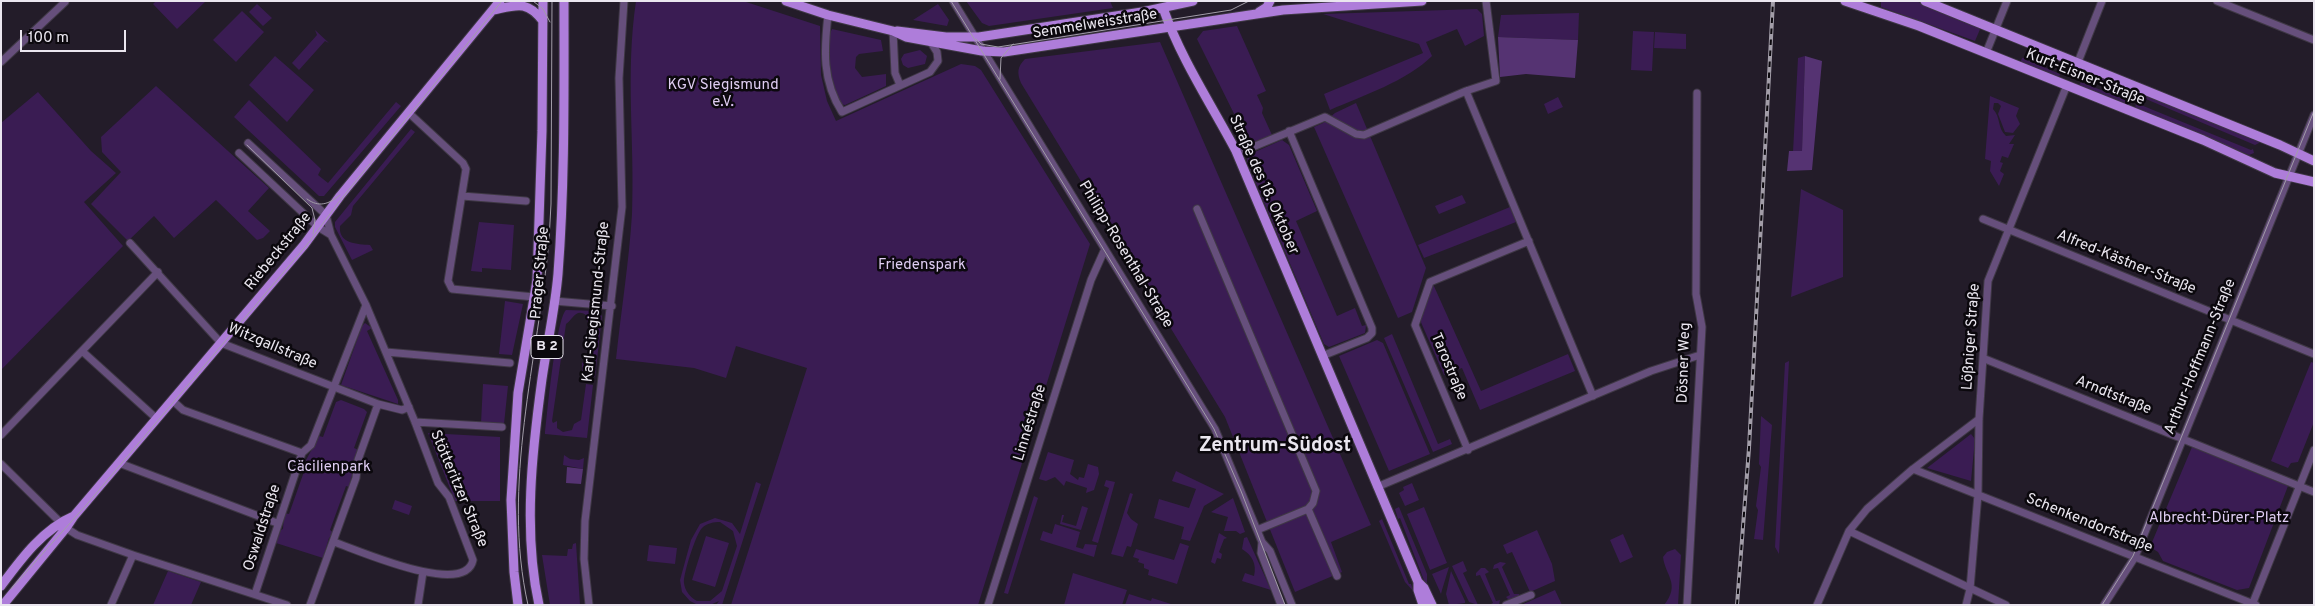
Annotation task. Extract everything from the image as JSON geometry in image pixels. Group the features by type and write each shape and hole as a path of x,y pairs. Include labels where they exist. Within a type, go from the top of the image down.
{"main road":[{"name":"Riebeckstraße","path":"1,586 43,536 63,525 74,516 157,420 318,227 500,1"},
{"name":"Prager Straße","path":"518,605 514,572 511,500 513,443 521,370 537,280 541,208 543,1"},
{"name":"Prager Straße","path":"539,605 531,558 533,462 542,380 558,274 563,143 564,1"},
{"name":"Semmelweisstraße","path":"786,1 828,15 893,31 906,37 984,51 1022,50 1254,14 1268,5"},
{"name":"Semmelweisstraße","path":"893,31 907,30 946,37 976,37 1193,1"},
{"path":"1268,5 1316,6 1422,1"},
{"name":"Kurt-Eisner-Straße","path":"1845,1 1879,11 2067,85 2203,140 2275,173 2314,182"},
{"name":"Kurt-Eisner-Straße","path":"1925,1 2078,62 2314,161"},
{"path":"493,10 515,5 526,6 535,11 543,21"},
{"name":"Straße des 18. Oktober","path":"1161,5 1202,92 1216,113 1236,152 1418,582 1424,588 1432,605"},
{"name":"Riebeckstraße","path":"3,605 63,525"},
{"name":"Straße des 18. Oktober","path":"1418,582 1418,590 1423,605"}],"street":[{"name":"Karl-Siegismund-Straße","path":"589,605 584,559 585,521 612,306 622,207 619,78 624,1"},
{"name":"Philipp-Rosenthal-Straße","path":"953,1 1222,440 1262,542 1270,550 1292,605"},
{"path":"1236,152 1248,149 1325,117 1356,134 1364,134 1466,90 1496,81 1486,1"},
{"path":"1986,53 2007,1"},
{"path":"2078,62 2102,1"},
{"path":"2217,1 2314,40"},
{"path":"1,62 65,2"},
{"path":"828,15 824,45 825,69 835,102 842,112 930,72 936,65 937,52 930,41"},
{"path":"893,31 894,61 900,85"},
{"name":"Lößniger Straße","path":"1966,605 1970,589 1978,494 1979,419 1985,359 1988,281 2067,85"},
{"path":"1466,90 1594,396"},
{"name":"Dösner Weg","path":"1686,605 1702,328 1696,294 1697,93"},
{"path":"410,114 465,166 466,170 448,281 449,286 452,289 534,297"},
{"name":"Arthur-Hoffmann-Straße","path":"2104,605 2135,557 2314,115"},
{"path":"1289,131 1372,328 1372,333 1367,338 1322,356"},
{"path":"248,143 326,215"},
{"path":"239,152 318,227 331,235"},
{"path":"462,196 526,201"},
{"path":"1197,209 1312,481 1316,496 1308,509 1257,530"},
{"name":"Stötteritzer Straße","path":"326,215 331,235 366,305 409,407 438,483 449,497 473,560 469,570 459,575 441,576 423,572 334,542"},
{"name":"Alfred-Kästner-Straße","path":"1983,219 2314,354"},
{"name":"Tarostraße","path":"1468,450 1415,326 1430,282 1529,241"},
{"name":"Witzgallstraße","path":"130,243 221,343 378,404 402,410 409,407"},
{"name":"Linnéstraße","path":"988,605 1082,305 1104,250"},
{"path":"1,435 158,272"},
{"path":"554,301 612,306"},
{"name":"Oswaldstraße","path":"255,594 275,536 277,523 302,453 311,445 366,305"},
{"path":"82,351 157,420"},
{"path":"386,352 510,363"},
{"path":"1378,488 1672,363 1700,355"},
{"name":"Arndtstraße","path":"1985,359 2314,492"},
{"path":"172,400 183,410 302,453"},
{"path":"310,605 334,542 378,404"},
{"path":"1817,605 1848,531 1867,509 1913,469 1979,419"},
{"path":"415,422 502,427"},
{"path":"2253,604 2314,450"},
{"path":"120,463 277,523"},
{"path":"1,464 63,525 77,535 287,605"},
{"name":"Schenkendorfstraße","path":"1913,469 2253,604"},
{"path":"1308,509 1337,576"},
{"path":"1848,531 2006,605"},
{"name":"Philipp-Rosenthal-Straße","path":"1262,542 1261,553 1281,605"},
{"path":"111,605 133,555"},
{"path":"418,605 423,572"},
{"path":"1506,605 1531,595"}],"green space":[{"path":"156,1 206,1 177,29 153,4"},
{"name":"Friedenspark","path":"636,1 743,1 820,26 821,75 827,101 836,121 961,64 975,66 981,70 1090,244 978,605 731,605 807,368 736,346 726,378 694,368 616,359 632,214 631,55"},
{"path":"966,1 1110,1 1113,8 989,26 982,23"},
{"path":"1881,1 1916,1 1981,27 1975,41 1881,7"},
{"path":"257,4 272,18 263,26 249,12"},
{"path":"938,4 949,20 947,26 913,20"},
{"path":"1477,9 1482,14 1484,36 1465,46 1457,29 1426,42 1432,56 1422,65 1384,87 1330,110 1324,94 1423,53 1419,44 1323,14"},
{"path":"242,11 264,32 236,62 213,40"},
{"path":"1579,13 1578,40 1498,37 1501,15"},
{"path":"1237,26 1266,91 1257,95 1263,108 1262,113 1272,135 1249,144 1197,39 1203,31"},
{"path":"832,29 881,40 883,51 859,54 856,57 855,68 862,77 886,74 886,86 845,105 839,104 831,77 828,56 829,37"},
{"path":"315,30 329,43 325,41 299,70 292,63 317,35"},
{"path":"1633,31 1654,32 1652,71 1631,70"},
{"path":"1655,32 1686,34 1686,49 1654,48"},
{"path":"1160,42 1371,525 1331,542 1342,572 1295,592 1225,417 1021,83 1019,76 1019,67 1025,59"},
{"path":"920,50 927,56 925,64 908,68 903,65 901,59 904,54"},
{"path":"275,56 314,90 287,122 249,85"},
{"path":"1805,56 1802,151 1793,152 1798,58"},
{"path":"2026,57 2025,59 2060,74 2059,78 2020,63 2022,58"},
{"path":"2085,69 2133,89 2133,93 2129,94 2130,92 2084,74"},
{"path":"2081,82 2126,100 2128,98 2129,104 2127,106 2079,86"},
{"path":"156,86 269,188 248,211 270,231 263,238 257,240 216,200 174,238 154,216 128,241 91,204 121,172 102,152 101,137"},
{"path":"2140,91 2259,139 2259,143 2255,145 2141,97 2139,99"},
{"path":"38,92 91,151 116,173 84,202 123,246 1,370 1,123"},
{"path":"1990,96 2019,108 2016,116 2020,124 2013,133 2005,132 1998,114 2001,106 1998,103 1994,103 1993,109 2003,133 2006,136 2015,135 2009,144 2014,144 2008,158 2002,156 2000,162 2003,163 2000,171 2004,174 1999,186 1990,171 1991,161 1985,159"},
{"path":"1558,97 1563,107 1548,114 1544,104"},
{"path":"249,100 321,169 318,175 328,183 396,102 401,106 324,196 319,196 234,117"},
{"path":"1356,103 1426,268 1412,312 1398,318 1314,127 1323,123 1335,113"},
{"path":"2136,103 2251,150 2253,149 2254,153 2249,155 2135,108"},
{"path":"411,129 415,132 353,206 351,215 340,226 340,232 345,240 370,245 373,250 352,260 335,227 335,222"},
{"path":"1282,140 1289,145 1317,211 1296,221 1337,316 1355,308 1362,326 1366,325 1365,333 1329,347 1324,344 1247,162 1248,155"},
{"path":"1801,189 1843,210 1843,277 1791,297"},
{"path":"1462,195 1466,203 1439,214 1435,206"},
{"path":"1510,207 1516,222 1424,258 1418,245"},
{"path":"479,222 514,225 511,270 482,268 482,272 471,271"},
{"path":"1431,284 1433,284 1481,391 1568,354 1575,371 1480,410 1462,368 1444,375 1420,320"},
{"path":"505,301 523,304 512,355 499,354"},
{"path":"566,310 597,311 602,316 595,377 582,374 582,363 589,358 594,321 588,323 586,315 577,313 566,324 552,421 553,423 557,421 557,428 563,432 572,430 574,424 581,420 586,384 593,385 587,438 545,434 555,348 562,317"},
{"path":"365,323 372,328 367,331 398,400 398,404 341,385 362,326"},
{"path":"1392,334 1438,444 1450,439 1452,444 1433,452 1384,338"},
{"path":"1377,340 1383,343 1430,454 1389,471 1339,356"},
{"path":"1789,361 1779,554 1775,547 1785,363"},
{"path":"2311,362 2314,363 2314,422 2298,462 2291,463 2288,468 2271,461"},
{"path":"483,384 508,386 504,424 481,423"},
{"name":"Cäcilienpark","path":"341,400 367,412 354,448 359,450 349,487 346,486 330,530 334,533 329,538 323,558 276,543 283,529 284,513 289,514 306,466 304,465 305,462 319,436 323,437 336,402"},
{"path":"1761,416 1772,425 1763,540 1754,539 1761,467 1759,464"},
{"path":"428,433 500,437 500,501 455,501"},
{"path":"1971,434 1975,439 1971,481 1927,468"},
{"name":"Albrecht-Dürer-Platz","path":"2192,447 2288,486 2249,588 2237,590 2163,561 2158,552 2150,547"},
{"path":"1048,452 1074,460 1070,474 1078,480 1079,477 1084,478 1088,464 1098,467 1099,474 1094,490 1086,493 1087,488 1066,481 1064,486 1055,477 1046,481 1039,479"},
{"path":"564,455 570,459 579,460 584,458 583,469 563,465"},
{"path":"1176,471 1224,494 1204,506 1190,541 1181,539 1184,527 1154,518 1159,499 1189,508 1196,489 1172,481"},
{"path":"1106,480 1115,482 1098,543 1092,541 1109,488 1104,486"},
{"path":"756,482 761,484 722,605 716,605 719,601 710,605 698,605 690,601 682,592 680,580 691,540 700,524 715,518 732,523 740,534","holes":["720,522 733,531 737,546 722,591 710,601 697,601 685,589 684,578 699,532 706,525"]},
{"path":"1412,483 1419,500 1405,506 1399,493 1404,490 1403,487"},
{"path":"1130,493 1133,494 1127,513 1138,524 1131,547 1127,546 1123,557 1111,554"},
{"path":"1034,496 1038,498 1008,594 1004,593"},
{"path":"1233,498 1245,532 1240,534 1236,531 1224,531 1228,517 1211,512"},
{"path":"395,500 412,506 409,515 392,509"},
{"path":"1082,506 1088,508 1081,530 1060,524 1062,515 1064,515 1062,522 1076,526"},
{"path":"1399,507 1427,574 1427,588 1400,518 1398,519 1395,509"},
{"path":"1424,507 1447,563 1430,570 1407,514"},
{"path":"1382,519 1414,592 1405,582 1379,521"},
{"path":"1055,524 1080,532 1076,547 1083,549 1085,544 1097,545 1094,557 1040,540 1043,531 1052,534"},
{"path":"1537,530 1552,564 1555,581 1530,592 1512,552 1507,554 1503,545"},
{"path":"1219,533 1227,538 1224,539 1219,552 1222,554 1221,559 1217,558 1215,564 1211,562"},
{"path":"1623,534 1633,557 1620,563 1610,540"},
{"path":"706,536 729,543 715,587 692,580"},
{"path":"1247,537 1271,590 1242,581 1245,573 1254,576 1255,572 1253,560 1242,549 1244,538"},
{"path":"576,543 580,605 550,605 542,555 567,556 568,549 572,549 573,544"},
{"path":"1180,543 1189,546 1177,584 1148,575 1149,570 1144,568 1144,564 1138,562 1139,559 1133,557 1136,549 1174,560"},
{"path":"649,545 677,548 675,564 647,561"},
{"path":"1675,549 1681,555 1678,605 1664,605 1669,598 1672,585 1663,557 1667,552"},
{"path":"1463,561 1467,571 1463,573 1478,605 1469,602 1452,566"},
{"path":"1500,562 1506,563 1502,567 1514,594 1519,594 1519,597 1509,600 1506,597 1510,595 1498,568 1493,569 1494,565"},
{"path":"1449,567 1442,590 1441,594 1432,574"},
{"path":"1481,568 1485,568 1489,572 1485,574 1496,601 1500,600 1499,605 1489,605 1493,603 1480,575 1476,576 1476,573"},
{"path":"168,571 201,582 191,605 153,605"},
{"path":"1451,571 1465,603 1449,605 1446,594"},
{"path":"1073,573 1127,590 1122,605 1064,605"},
{"path":"1555,590 1562,605 1521,605"},
{"path":"1129,594 1151,601 1152,598 1171,604 1125,605"}],"shaded area":[{"path":"1498,37 1578,40 1575,78 1526,74 1500,77"},
{"path":"1805,56 1822,61 1812,170 1787,171 1789,151 1802,151"},
{"path":"567,467 583,469 581,484 566,483"}],"tram line":[{"path":"11,589 88,503 310,241 338,203 502,1"},
{"path":"533,1 543,9 550,22"},
{"path":"528,605 521,560 518,514 524,422 549,240 551,204 552,1"},
{"path":"951,1 1214,429 1241,491 1285,605"},
{"path":"976,39 981,44 998,47 1231,10 1249,1"},
{"path":"1000,79 1001,58 1013,44"},
{"path":"2102,605 2133,556 2314,111"},
{"path":"247,145 312,208 315,220 313,234"},
{"path":"307,199 311,202 324,204 340,195"}],"railway":[{"path":"1737,605 1749,448 1773,1"}],"district":[{"name":"Zentrum-Südost","path":"1275,447"}],"park label":[{"name":"KGV Siegismund e.V.","path":"723,94"}]}
